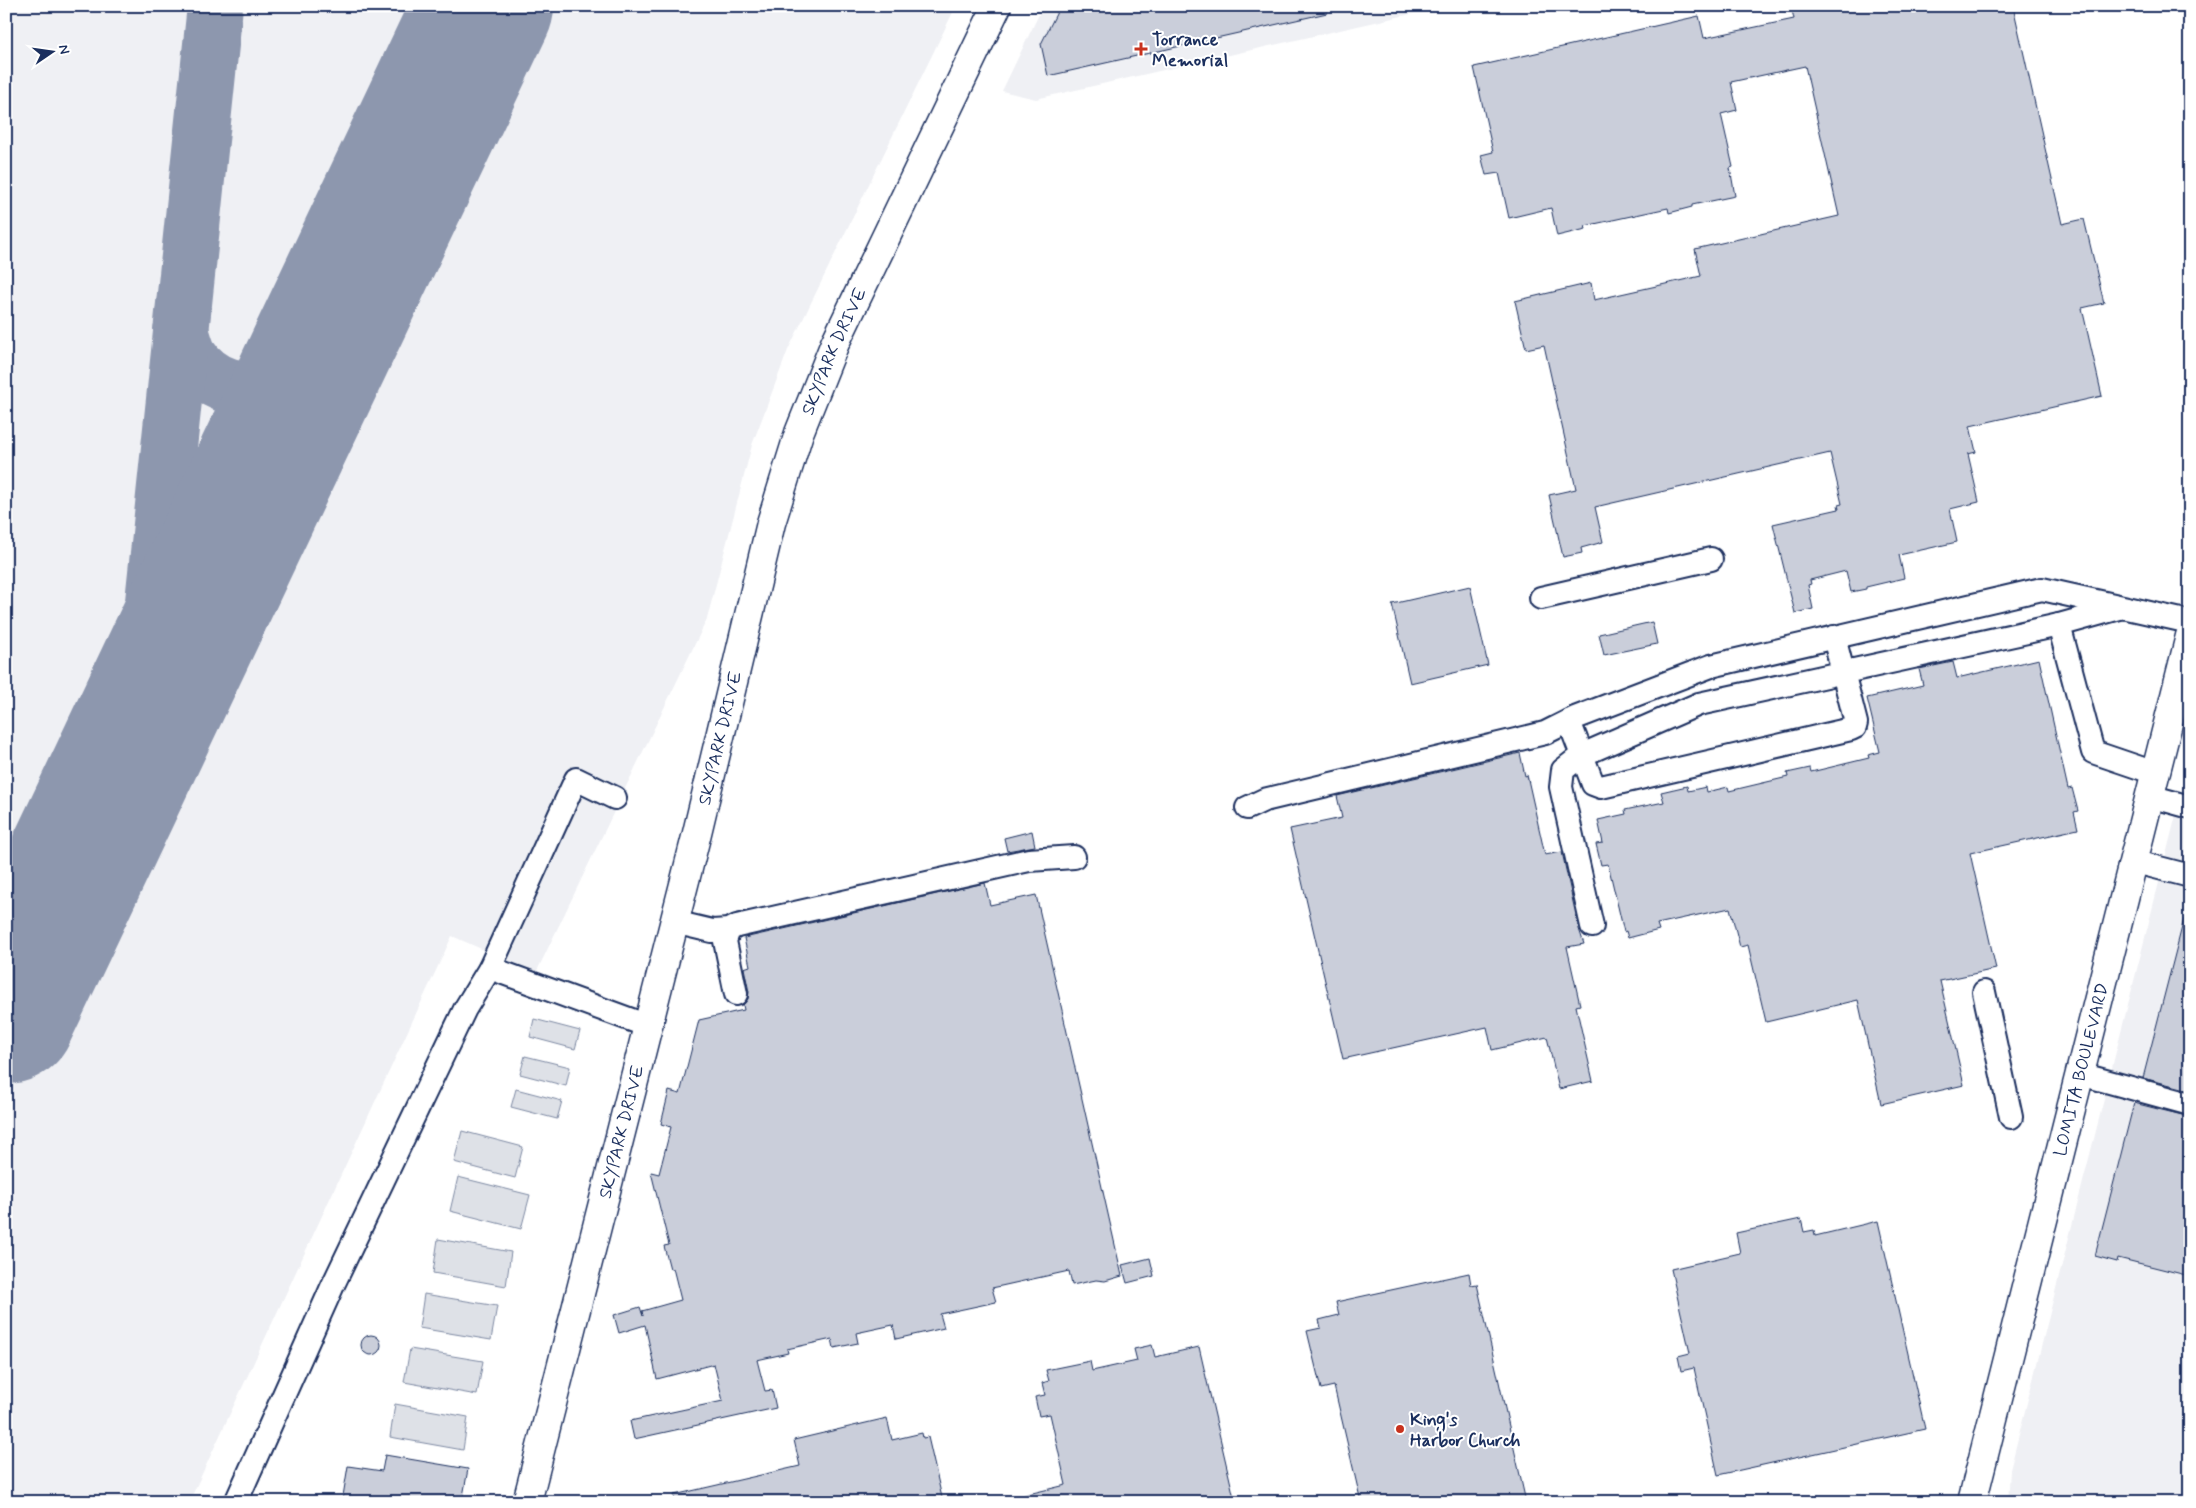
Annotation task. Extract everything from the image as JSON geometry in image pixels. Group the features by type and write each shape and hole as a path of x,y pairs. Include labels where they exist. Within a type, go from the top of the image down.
{"main road":[{"name":"SKYPARK DRIVE","path":"527,1502 674,922 771,523 799,433 835,342 997,6"},
{"name":"LOMITA BOULEVARD","path":"1972,1502 2190,636"}],"street":[{"path":"1541,598 1711,559"},
{"path":"1247,808 1264,800 1545,733 1569,721 1711,666 2042,589 2190,622"},
{"path":"1592,926 1561,788 1563,770 1582,756 1699,704 1844,674 2059,625 2124,607"},
{"path":"2059,625 2093,752 2190,807"},
{"path":"1569,721 1593,784 1601,787 1851,729 1855,727 1856,723 1834,637"},
{"path":"236,1502 333,1284 465,1009 490,968 576,779 615,798"},
{"path":"674,922 712,931 729,930 737,926 1029,860 1074,857"},
{"path":"2132,861 2190,876"},
{"path":"729,930 725,941 736,994"},
{"path":"490,968 648,1026"},
{"path":"1984,992 2010,1117"},
{"path":"2080,1074 2190,1104"}],"shaded area":[{"path":"6,6 956,6 788,350 752,445 707,619 536,973 452,936 189,1502 6,1502"},
{"name":"Torrance Memorial","path":"1043,6 1446,6 1036,99 1002,91"},
{"path":"2190,760 2190,1502 2008,1502 2010,1470"},
{"path":"534,1019 580,1031 575,1049 530,1037"},
{"path":"525,1056 570,1067 566,1086 520,1074"},
{"path":"516,1089 562,1101 557,1119 511,1107"},
{"path":"462,1131 523,1147 515,1178 454,1162"},
{"path":"458,1177 530,1195 521,1229 450,1211"},
{"path":"438,1239 511,1252 506,1286 433,1273"},
{"path":"424,1294 497,1306 491,1340 419,1328"},
{"path":"410,1349 483,1361 477,1395 404,1382"},
{"path":"395,1404 468,1417 463,1450 390,1437"}],"building":[{"path":"1060,6 1326,6 1327,13 1048,76 1041,44"},
{"path":"1791,6 2013,6 2062,224 2084,219 2104,303 2082,308 2102,396 1970,426 1976,452 1968,454 1979,502 1950,509 1957,542 1899,555 1904,578 1866,587 1866,589 1851,592 1846,571 1810,580 1811,584 1808,585 1813,609 1795,613 1773,524 1839,509 1838,505 1842,504 1830,453 1595,507 1603,542 1581,548 1582,553 1563,557 1549,495 1576,489 1544,345 1526,349 1515,301 1591,283 1594,300 1701,276 1695,249 1839,216 1805,66 1731,82 1737,110 1721,114 1733,167 1730,168 1735,196 1692,205 1692,207 1669,213 1668,208 1585,226 1586,229 1557,236 1551,208 1509,218 1499,173 1486,175 1481,155 1493,152 1474,67 1699,16 1704,38 1794,19"},
{"path":"1470,586 1488,665 1410,683 1392,604"},
{"path":"1652,622 1657,644 1604,655 1599,634"},
{"path":"2039,659 2068,789 2072,788 2078,811 2074,812 2078,829 1970,853 1996,969 1940,981 1964,1085 1881,1104 1858,1000 1766,1022 1748,945 1740,947 1730,908 1657,924 1659,930 1628,938 1626,931 1624,932 1608,864 1601,865 1596,844 1603,843 1598,820 1626,814 1625,810 1664,802 1661,792 1687,786 1688,791 1706,787 1707,792 1728,787 1729,791 1788,777 1787,773 1810,768 1811,772 1869,758 1868,755 1880,752 1867,698 1923,685 1919,669 1953,662 1957,678"},
{"path":"1520,753 1525,776 1527,775 1545,855 1562,852 1584,944 1567,947 1580,1005 1576,1006 1593,1081 1559,1089 1547,1037 1492,1050 1487,1027 1343,1059 1290,829 1342,818 1337,796"},
{"path":"1032,831 1035,846 1007,851 1004,838"},
{"path":"985,883 990,905 1036,895 1122,1276 1105,1281 1096,1280 1072,1285 1069,1271 992,1288 996,1302 940,1314 944,1328 896,1339 893,1325 856,1333 858,1343 834,1348 832,1339 787,1349 788,1353 757,1360 765,1391 772,1390 776,1408 634,1439 630,1421 723,1401 714,1364 657,1379 645,1325 619,1333 614,1315 640,1307 643,1316 642,1311 681,1300 673,1268 670,1269 664,1246 669,1245 651,1172 659,1174 671,1127 661,1124 669,1091 680,1094 699,1020 744,1010 743,1005 748,999 749,992 744,968 750,966 744,938"},
{"path":"2184,919 2190,920 2190,1090 2143,1078"},
{"path":"2134,1103 2190,1117 2190,1276 2118,1258 2117,1262 2095,1256"},
{"path":"1801,1219 1804,1232 1814,1230 1815,1236 1878,1221 1925,1429 1718,1475 1694,1368 1681,1371 1678,1356 1690,1353 1671,1269 1740,1253 1736,1233"},
{"path":"1150,1258 1154,1276 1127,1283 1122,1265"},
{"path":"1469,1273 1471,1285 1477,1284 1526,1502 1361,1502 1334,1386 1321,1389 1307,1331 1321,1328 1319,1320 1339,1315 1336,1302"},
{"path":"371,1335 378,1338 381,1345 378,1352 371,1355 364,1352 361,1345 364,1338"},
{"path":"1152,1345 1155,1357 1199,1347 1235,1502 1025,1502 1024,1495 1066,1485 1050,1414 1039,1416 1035,1397 1045,1395 1042,1383 1049,1381 1046,1370 1090,1361 1092,1371 1137,1361 1134,1349"},
{"path":"887,1418 892,1440 922,1433 923,1438 928,1437 943,1502 675,1502 674,1495 800,1466 794,1440"},
{"path":"385,1455 468,1469 462,1502 342,1502 348,1466 382,1471"}],"taxiway":[{"path":"139,736 215,6"},
{"path":"181,331 190,356 198,366 216,381 238,388 250,389 274,386 290,379 314,364"}],"runway":[{"path":"6,1014 484,6"}],"place":[{"name":"Torrance Memorial","path":"1141,49"},
{"name":"King's Harbor Church","path":"1400,1429"}]}
